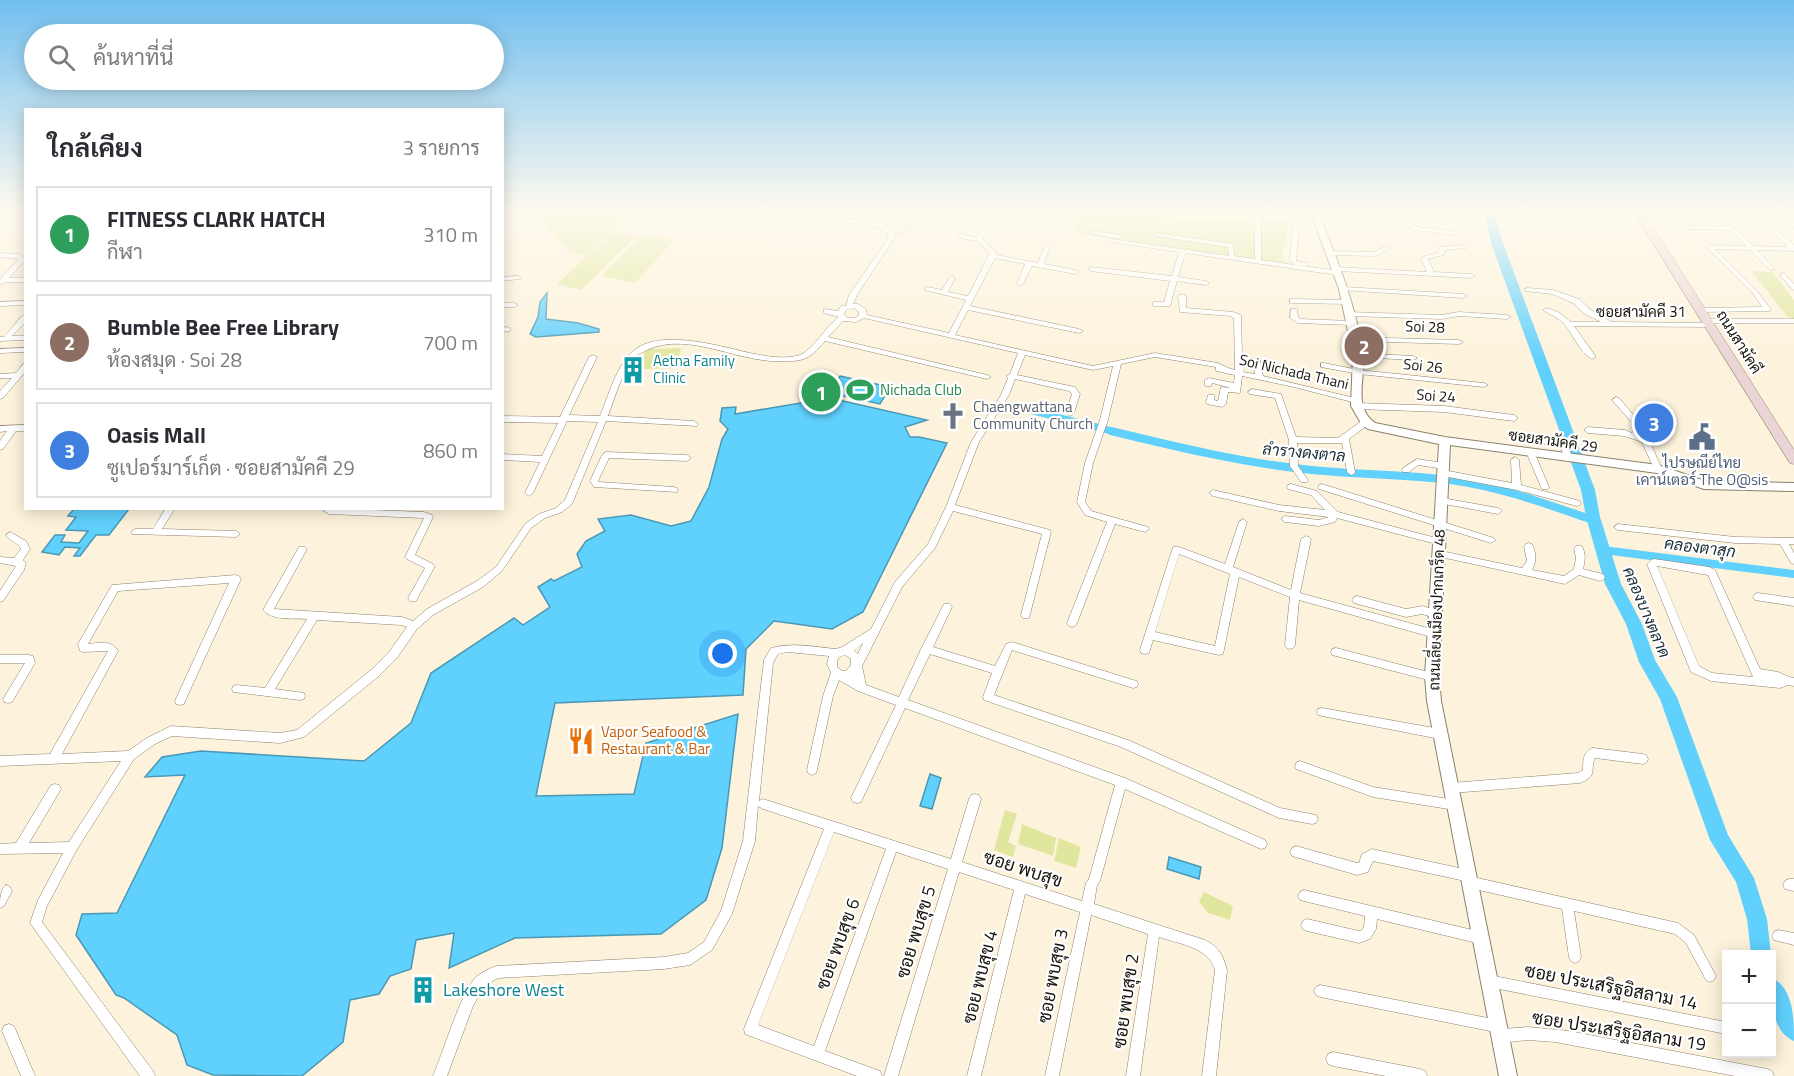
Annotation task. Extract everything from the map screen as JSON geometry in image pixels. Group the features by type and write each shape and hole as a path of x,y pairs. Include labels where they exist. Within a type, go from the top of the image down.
{"main road":[{"name":"ถนนสามัคคี","path":"1670,261 1794,460"}],"street":[{"path":"1,282 20,261"},
{"path":"148,1076 36,923 42,904 72,848 130,756 171,731 280,738 300,734 375,673 393,655 414,626 430,612 480,584 499,569 528,526 569,502 628,358 638,349 657,344 688,343 771,358 793,359 810,354 844,311 852,295 876,261"},
{"path":"951,336 990,261"},
{"path":"1016,261 1075,272"},
{"path":"1040,266 1042,261"},
{"path":"1156,304 1167,304 1179,261"},
{"path":"1261,261 1336,270 1472,276"},
{"path":"1278,261 1336,270"},
{"path":"1333,261 1344,289 1351,318 1359,372 1356,404 1366,422 1372,426 1445,441"},
{"path":"1425,261 1431,274"},
{"path":"1702,310 1767,309 1754,291 1724,261"},
{"path":"1764,261 1772,270"},
{"path":"1020,284 1029,264"},
{"path":"1091,269 1206,284"},
{"path":"0,271 11,271"},
{"path":"1783,275 1794,288"},
{"path":"504,279 518,278"},
{"path":"944,293 952,278"},
{"path":"1,282 24,280"},
{"path":"927,289 968,303 1079,331"},
{"path":"1344,289 1463,296"},
{"path":"1527,290 1553,292 1576,301 1588,312 1610,324"},
{"path":"1182,297 1183,310 1236,315 1239,358 1237,392 1224,390 1222,404 1210,402 1211,397"},
{"path":"1293,302 1347,302"},
{"path":"0,304 24,303"},
{"path":"504,305 514,305"},
{"path":"829,308 844,311 860,308 863,311 862,316 852,320 844,311"},
{"path":"1547,310 1560,314 1571,324 1575,335 1592,357"},
{"path":"1294,311 1294,318 1298,321 1441,317 1459,314 1507,317"},
{"name":"Soi Nichada Thani","path":"862,316 1093,368 1155,355 1259,377 1356,404"},
{"path":"3,339 24,319"},
{"path":"1710,324 1794,321"},
{"name":"ซอยสามัคคี 31","path":"1571,324 1710,324"},
{"path":"1710,324 1794,327"},
{"path":"3,339 24,338"},
{"path":"822,338 987,377"},
{"name":"Soi 28","path":"1354,339 1459,342"},
{"path":"0,351 24,350"},
{"path":"836,673 849,674 857,666 898,585 932,546 975,442 1005,395 1022,352"},
{"path":"1358,355 1413,358"},
{"path":"529,493 592,357"},
{"path":"1239,358 1257,362 1259,377"},
{"path":"1118,362 1081,502 1088,513 1145,529"},
{"name":"Soi 26","path":"1324,365 1359,372 1484,385"},
{"path":"0,396 24,368"},
{"path":"0,376 18,375"},
{"path":"1011,376 1072,389 1076,394 1070,413"},
{"path":"1208,384 1209,380 1237,387"},
{"path":"1252,392 1278,396 1293,440 1299,473"},
{"path":"1616,400 1637,424 1639,428 1635,435"},
{"name":"Soi 24","path":"1356,404 1444,409 1514,418"},
{"path":"504,419 604,418 694,424"},
{"path":"1293,440 1335,442 1345,439 1366,422"},
{"path":"0,447 14,428"},
{"path":"0,429 24,428"},
{"path":"1588,430 1635,435 1645,440 1658,469"},
{"path":"1345,439 1351,472"},
{"name":"ซอยสามัคคี 29","path":"1445,441 1571,460 1658,469 1710,486 1794,487"},
{"name":"ถนนเลี่ยงเมืองปากเกร็ด 48","path":"1445,441 1432,677 1440,734 1508,1076"},
{"path":"1542,441 1563,444 1571,460"},
{"path":"674,490 597,485 594,481 604,456 609,454 687,458"},
{"path":"1531,454 1545,487"},
{"path":"504,457 544,459"},
{"path":"1515,460 1517,487"},
{"path":"1406,470 1417,462 1443,475 1517,487 1577,503"},
{"path":"583,468 599,469"},
{"path":"1291,487 1314,493 1335,514"},
{"path":"1322,487 1491,540"},
{"path":"1213,493 1279,508 1335,514 1440,548 1557,580 1565,580 1578,571 1581,558 1579,548"},
{"path":"1442,501 1498,511"},
{"path":"950,507 1047,532 1026,615"},
{"path":"156,532 170,510"},
{"path":"327,510 424,515 429,518 410,557 430,566 413,598"},
{"path":"1286,519 1319,523 1332,520 1335,514"},
{"path":"1072,623 1112,520"},
{"path":"1149,635 1219,651 1232,570 1243,522"},
{"path":"1618,527 1735,540 1794,541"},
{"path":"135,532 236,534"},
{"path":"10,535 24,543 26,547 26,552 17,561"},
{"path":"1290,645 1295,595 1306,539"},
{"path":"1783,542 1794,561"},
{"path":"1523,572 1530,568 1532,560 1529,546"},
{"path":"302,549 268,610 272,613 402,621 414,626"},
{"path":"1144,650 1176,549 1295,595 1435,634"},
{"path":"0,560 21,563 20,573 0,597"},
{"path":"1757,676 1712,573 1654,562 1695,669 1711,677 1757,676 1780,684 1790,682"},
{"path":"1578,571 1600,577"},
{"path":"53,759 113,651 110,647 82,648 115,588 236,579 236,584 180,701"},
{"path":"1758,597 1794,602"},
{"path":"1357,600 1406,613 1422,610 1436,614"},
{"path":"857,798 900,702 947,607"},
{"path":"268,692 314,616"},
{"path":"830,663 833,657 874,632"},
{"path":"1133,684 1012,646 1009,647 988,697 1124,743 1279,813 1312,819"},
{"path":"440,1076 468,1002 480,982 497,972 664,963 690,959 708,946 726,914 749,841 768,663 775,651 788,648 846,652 855,656 862,688"},
{"path":"926,649 998,671"},
{"path":"818,651 836,673 862,688 1121,782 1261,844"},
{"path":"1336,652 1432,677"},
{"path":"2,661 25,658 30,663 8,699"},
{"path":"812,770 828,696 836,673"},
{"path":"237,689 300,696"},
{"path":"1322,712 1440,734"},
{"path":"1451,788 1580,778 1588,772 1588,759 1593,753 1643,759"},
{"path":"0,761 130,756"},
{"path":"1300,766 1373,792 1455,805"},
{"name":"ซอย พบสุข 3","path":"1052,1076 1085,908 1121,782"},
{"path":"20,848 56,789"},
{"name":"ซอย พบสุข 5","path":"891,1076 975,799"},
{"name":"ซอย พบสุข","path":"764,804 1204,946 1218,958 1221,970 1209,1076"},
{"path":"831,825 750,1026 753,1031 875,1076"},
{"name":"ซอย พบสุข 6","path":"817,1055 893,845"},
{"path":"0,849 72,848"},
{"path":"1296,852 1357,869 1364,868 1366,858 1372,855 1678,929 1690,939 1710,976"},
{"name":"ซอย พบสุข 4","path":"974,1076 1021,887"},
{"path":"1304,896 1481,938"},
{"path":"1567,903 1575,957"},
{"path":"1307,925 1359,937 1366,935 1370,929 1371,912"},
{"name":"ซอย พบสุข 2","path":"1133,1076 1154,931"},
{"path":"1778,936 1794,939"},
{"name":"ซอย ประเสริฐอิสลาม 14","path":"1489,981 1722,1027"},
{"name":"ซอย ประเสริฐอิสลาม 19","path":"1320,991 1499,1031 1565,1037 1675,1056 1767,1076"},
{"path":"9,1031 28,1076"},
{"path":"1333,1059 1420,1076"}],"green space":[{"path":"581,261 610,261 581,290 557,284"},
{"path":"616,261 655,261 635,283 602,276"},
{"path":"1267,261 1285,261 1286,264"},
{"path":"1751,271 1773,272 1794,300 1794,319 1787,316"},
{"path":"681,348 677,368 641,369 645,349"},
{"path":"1005,810 1017,814 1008,842 1016,846 1013,857 994,850"},
{"path":"1022,824 1056,838 1053,856 1018,844"},
{"path":"1059,838 1081,847 1076,868 1054,861"},
{"path":"1204,892 1233,906 1230,920 1208,913 1199,902"}],"water":[{"path":"547,293 546,319 578,323 599,329 599,332 536,337 530,334 538,317 540,302"},
{"name":"Nichada Club","path":"840,376 890,387 880,404 830,393"},
{"path":"830,398 927,420 905,427 910,437 947,443 863,612 832,629 774,621 746,649 743,695 555,703 536,796 634,794 646,743 738,714 722,848 706,900 661,934 515,938 449,968 454,933 416,940 411,969 390,976 379,994 350,1000 343,1042 302,1076 213,1075 187,1065 177,1035 124,998 116,995 76,935 82,914 117,913 185,775 145,777 162,757 201,751 364,761 411,723 431,673 514,618 523,625 550,607 538,587 551,579 554,581 582,567 577,554 586,541 605,531 598,519 631,515 671,526 691,521 709,487 722,439 728,429 720,421 722,408 736,407 735,414"},
{"path":"73,510 128,510 109,535 96,535 80,556 74,556 80,548 65,547 59,555 42,552 55,535 65,535 61,542 79,543 88,531 66,530 76,517 68,516"},
{"path":"930,774 941,778 932,809 920,806"},
{"path":"1169,857 1201,867 1199,879 1167,869"}],"waterway":[{"name":"คลองบางตลาด","path":"1504,261 1588,490 1593,517 1613,584 1634,624 1647,662 1668,697 1720,840 1744,878 1757,919 1761,950"},
{"name":"ลำรางดงตาล","path":"1013,406 1116,432"},
{"name":"ลำรางดงตาล","path":"1111,431 1210,454 1286,467 1421,477 1475,484 1593,520"},
{"name":"คลองตาสุก","path":"1603,550 1794,574"},
{"name":"คลองบางตลาด","path":"1776,996 1794,1030"}],"place":[{"name":"Bumble Bee Free Library","path":"1364,346"},
{"name":"Aetna Family Clinic","path":"633,370"},
{"name":"Nichada Club","path":"860,390"},
{"name":"FITNESS CLARK HATCH","path":"821,392"},
{"name":"Chaengwattana Community Church","path":"953,416"},
{"name":"Oasis Mall","path":"1654,423"},
{"name":"ไปรษณีย์ไทย เคาน์เตอร์ The O@sis","path":"1702,437"},
{"name":"Vapor Seafood & Restaurant & Bar","path":"581,741"},
{"name":"Lakeshore West","path":"423,990"}]}
